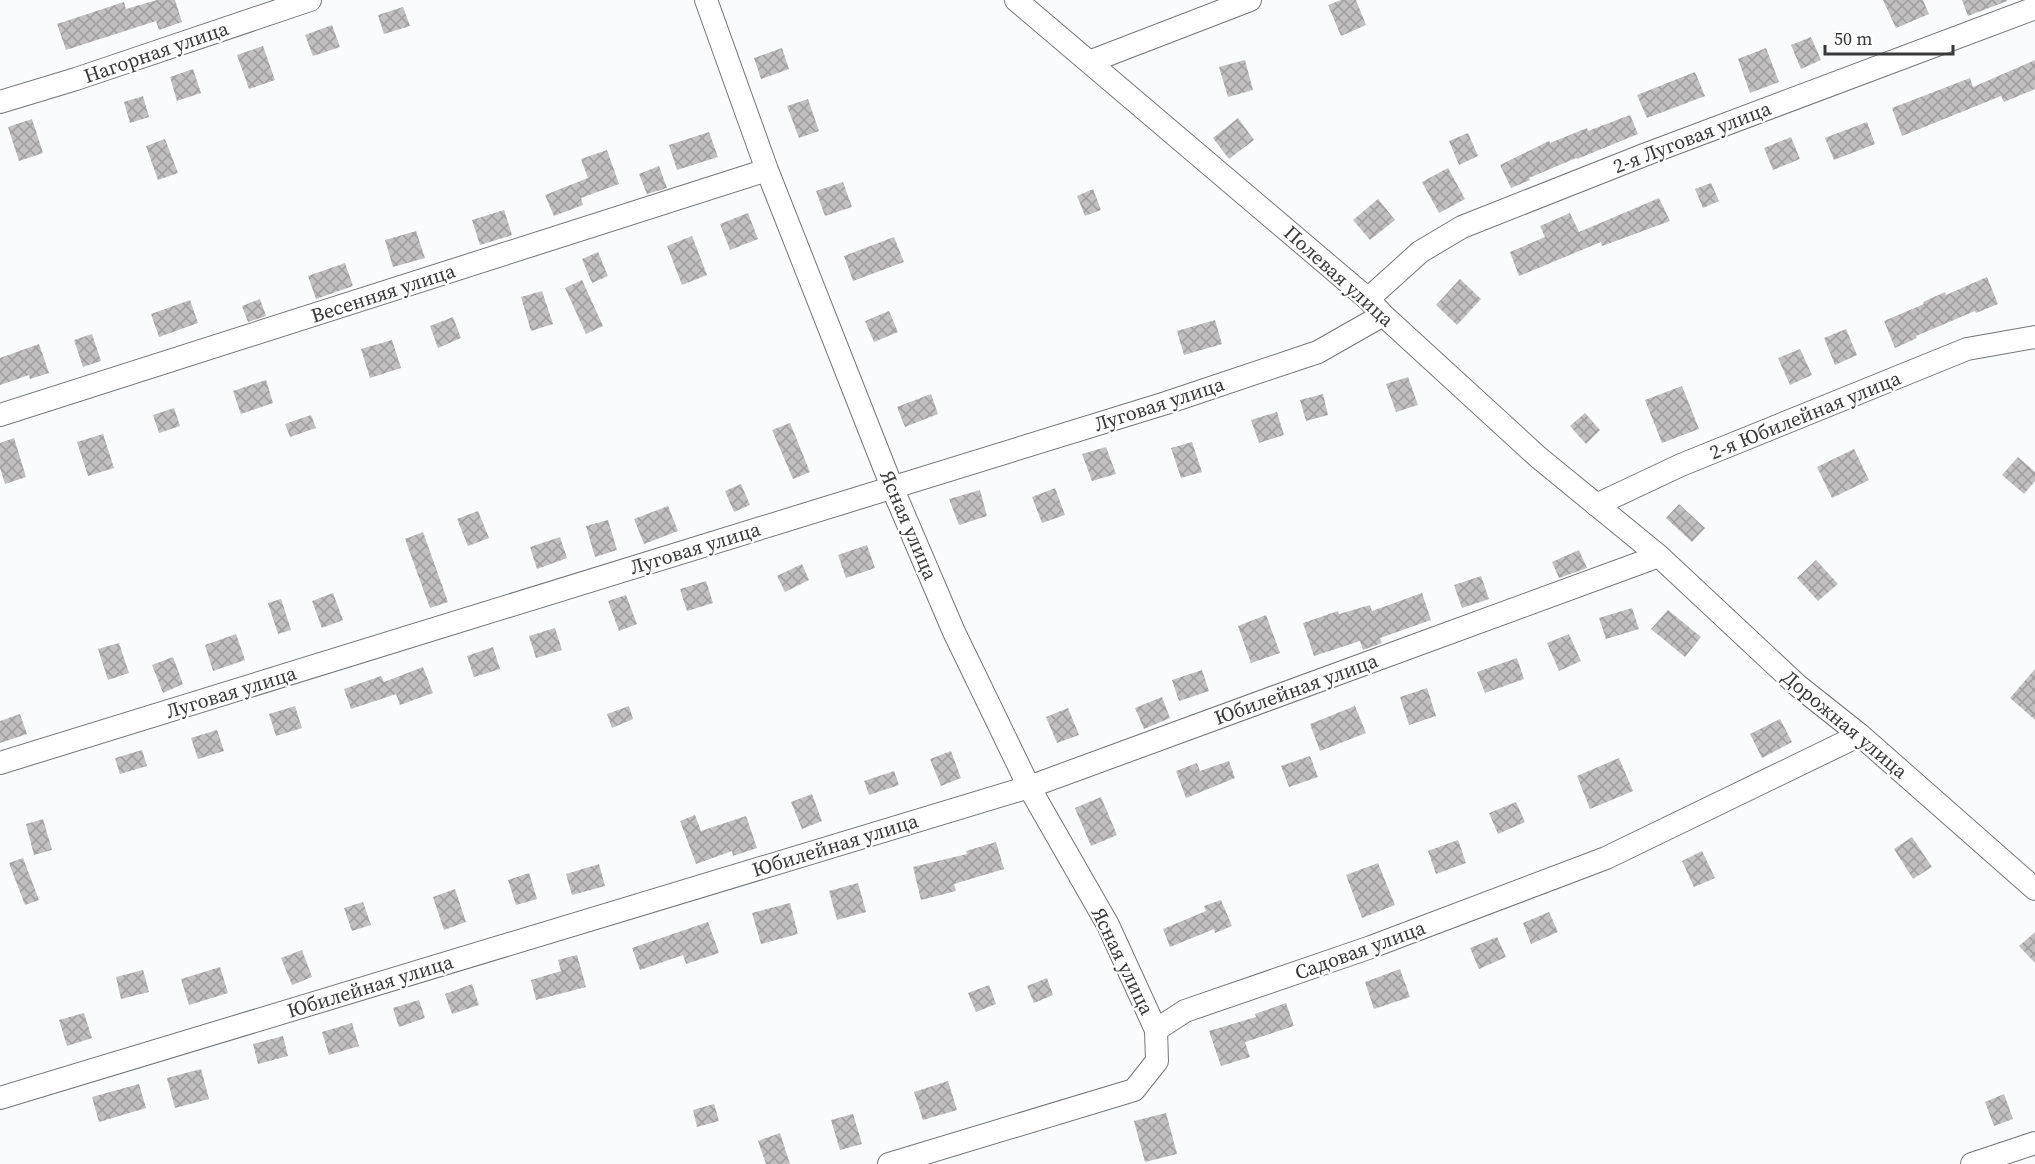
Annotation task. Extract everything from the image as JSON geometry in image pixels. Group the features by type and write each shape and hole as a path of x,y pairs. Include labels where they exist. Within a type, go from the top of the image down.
{"street":[{"name":"Нагорная улица","path":"0,102 75,80 310,0"},
{"name":"Ясная улица","path":"706,0 767,170 892,487 954,632 1029,787 1108,925 1156,1030"},
{"name":"Полевая улица","path":"1016,0 1368,298 1383,315 1538,458 1659,556"},
{"path":"1089,62 1250,0"},
{"name":"2-я Луговая улица","path":"1368,298 1420,252 1462,227 1644,155 2035,8"},
{"name":"Весенняя улица","path":"0,415 767,170"},
{"name":"Луговая улица","path":"0,763 1166,403 1318,351 1383,315"},
{"name":"2-я Юбилейная улица","path":"1596,504 1681,465 1967,349 2027,339"},
{"name":"Юбилейная улица","path":"0,1098 1029,787 1659,556"},
{"name":"Дорожная улица","path":"1659,556 1797,685 1860,735 2035,889"},
{"name":"Садовая улица","path":"1156,1030 1185,1011 1371,947 1606,858 1860,735"},
{"path":"889,1164 1134,1090 1157,1061 1156,1030"},
{"path":"1972,1164 2035,1143"}],"building":[{"path":"157,0 175,0 182,22 159,30 156,21 66,50 57,24 124,2 126,9"},
{"path":"1341,0 1356,0 1366,25 1341,36 1328,5"},
{"path":"1883,0 1923,0 1929,14 1896,28"},
{"path":"1962,0 2007,0 2007,1 1968,16"},
{"path":"403,7 410,26 384,34 378,15"},
{"path":"332,25 340,47 313,56 305,35"},
{"path":"1811,37 1821,60 1801,69 1791,45"},
{"path":"263,46 275,80 249,89 237,55"},
{"path":"782,48 789,69 761,79 754,58"},
{"path":"1766,48 1779,82 1750,93 1738,59"},
{"path":"1245,60 1253,90 1228,97 1219,67"},
{"path":"2035,60 2035,89 2004,102 2001,96 1902,136 1892,108 1970,78 1973,87"},
{"path":"193,69 201,93 177,101 170,77"},
{"path":"1695,72 1705,96 1647,118 1637,95"},
{"path":"143,96 149,117 130,123 124,102"},
{"path":"808,99 819,131 799,138 787,106"},
{"path":"1630,115 1638,134 1576,158 1511,188 1500,165 1549,141 1550,143 1587,128 1588,131"},
{"path":"1238,118 1254,140 1229,159 1213,138"},
{"path":"32,119 43,153 19,161 8,127"},
{"path":"1867,122 1875,144 1834,160 1825,138"},
{"path":"709,132 718,157 677,170 669,145"},
{"path":"1468,133 1478,156 1459,165 1449,141"},
{"path":"1791,137 1800,159 1773,170 1764,148"},
{"path":"165,139 178,173 158,180 146,146"},
{"path":"607,150 619,184 581,198 583,205 554,216 545,195 588,178 581,159"},
{"path":"659,166 667,188 647,194 639,174"},
{"path":"1448,168 1465,199 1439,213 1422,182"},
{"path":"843,182 852,207 825,216 816,191"},
{"path":"1711,183 1719,201 1703,208 1695,189"},
{"path":"1093,189 1101,210 1085,216 1077,196"},
{"path":"1659,198 1670,221 1602,246 1601,242 1519,276 1510,252 1545,237 1540,226 1570,213 1579,232"},
{"path":"1378,199 1395,220 1370,240 1353,220"},
{"path":"504,210 512,235 480,245 472,220"},
{"path":"748,213 758,239 730,250 720,224"},
{"path":"416,231 425,258 393,267 385,240"},
{"path":"692,236 707,275 682,285 667,246"},
{"path":"894,237 904,262 853,281 844,256"},
{"path":"598,252 608,276 592,283 582,259"},
{"path":"345,263 353,286 316,299 308,276"},
{"path":"1987,277 1998,304 1976,313 1975,311 1916,336 1917,338 1895,348 1884,321 1924,304 1923,302 1945,292 1946,295"},
{"path":"1460,279 1481,299 1457,325 1436,305"},
{"path":"582,280 603,326 586,334 565,288"},
{"path":"542,291 553,324 531,331 521,297"},
{"path":"260,299 266,316 248,322 242,306"},
{"path":"190,300 198,323 159,337 151,314"},
{"path":"889,311 898,332 874,342 865,321"},
{"path":"453,317 461,338 438,348 430,326"},
{"path":"1215,320 1222,344 1184,355 1177,331"},
{"path":"1846,329 1857,355 1835,365 1824,338"},
{"path":"92,334 101,361 83,367 74,340"},
{"path":"392,340 401,368 370,378 361,349"},
{"path":"39,344 49,373 30,379 29,375 0,385 0,358"},
{"path":"1800,349 1812,375 1790,385 1778,358"},
{"path":"1408,377 1418,405 1396,412 1386,384"},
{"path":"266,380 273,403 241,414 233,391"},
{"path":"1682,386 1699,429 1662,443 1645,400"},
{"path":"931,394 938,414 905,427 897,407"},
{"path":"1323,394 1328,415 1306,421 1300,400"},
{"path":"174,408 180,426 159,433 153,415"},
{"path":"1277,412 1284,435 1259,443 1251,420"},
{"path":"1585,413 1600,430 1586,444 1570,426"},
{"path":"311,415 316,428 290,437 285,424"},
{"path":"790,423 810,472 793,479 772,430"},
{"path":"103,434 114,468 88,476 77,442"},
{"path":"14,438 26,477 5,484 0,468 0,443"},
{"path":"1192,442 1202,472 1181,478 1171,448"},
{"path":"1106,447 1116,474 1092,481 1082,454"},
{"path":"1854,449 1869,480 1832,498 1817,467"},
{"path":"2018,457 2035,472 2035,481 2024,494 2002,475"},
{"path":"741,484 750,505 734,512 725,491"},
{"path":"1055,488 1065,515 1042,523 1032,497"},
{"path":"980,490 987,516 959,525 949,499"},
{"path":"1679,504 1705,528 1692,542 1666,518"},
{"path":"668,506 678,531 644,544 634,519"},
{"path":"478,511 489,538 468,546 457,519"},
{"path":"608,520 617,550 595,557 586,526"},
{"path":"423,532 448,602 430,608 405,539"},
{"path":"560,537 567,558 537,569 530,547"},
{"path":"867,545 875,568 846,578 838,555"},
{"path":"1579,550 1587,568 1559,578 1552,562"},
{"path":"1816,560 1838,584 1818,601 1797,578"},
{"path":"802,564 809,580 785,592 777,576"},
{"path":"1481,576 1489,599 1462,608 1454,585"},
{"path":"706,581 713,603 687,611 680,589"},
{"path":"333,593 343,620 322,628 312,601"},
{"path":"1422,593 1431,620 1380,638 1382,643 1363,650 1360,641 1314,656 1303,623 1338,611 1339,614 1370,605 1372,611"},
{"path":"626,595 637,624 619,631 608,601"},
{"path":"281,599 291,630 278,634 268,603"},
{"path":"1632,608 1639,629 1606,639 1599,618"},
{"path":"1668,610 1701,637 1685,657 1651,629"},
{"path":"1266,615 1280,653 1251,663 1238,626"},
{"path":"555,628 562,650 536,658 529,636"},
{"path":"236,634 245,660 213,671 205,645"},
{"path":"1569,634 1581,661 1559,671 1547,643"},
{"path":"119,643 129,673 108,680 98,649"},
{"path":"493,647 500,669 474,677 467,656"},
{"path":"173,657 183,684 163,693 152,665"},
{"path":"1517,658 1524,679 1485,693 1477,672"},
{"path":"423,667 433,693 400,705 396,694 351,709 344,689 381,676 384,682"},
{"path":"2035,669 2035,720 2010,698"},
{"path":"1202,670 1209,691 1179,701 1172,680"},
{"path":"1427,688 1436,716 1409,725 1400,697"},
{"path":"1162,697 1170,718 1144,729 1135,708"},
{"path":"295,706 302,728 276,736 269,714"},
{"path":"629,706 633,719 612,728 607,714"},
{"path":"1355,706 1366,733 1320,751 1310,724"},
{"path":"1068,708 1079,735 1057,743 1046,717"},
{"path":"20,714 27,734 0,743 0,721"},
{"path":"1780,719 1792,742 1762,758 1750,734"},
{"path":"217,730 224,751 198,759 191,738"},
{"path":"142,750 147,766 120,774 115,758"},
{"path":"951,751 961,778 941,786 930,759"},
{"path":"1310,756 1318,777 1289,787 1281,766"},
{"path":"1619,758 1633,791 1590,809 1577,776"},
{"path":"1229,761 1235,778 1186,798 1176,771 1197,763 1200,771"},
{"path":"894,771 899,785 869,795 864,781"},
{"path":"812,794 822,821 802,829 791,802"},
{"path":"1101,797 1117,835 1091,846 1075,808"},
{"path":"1516,802 1525,822 1498,834 1489,813"},
{"path":"695,815 701,831 746,816 757,848 733,856 732,851 696,864 680,821"},
{"path":"43,819 52,850 34,855 26,824"},
{"path":"1912,837 1932,867 1913,879 1894,849"},
{"path":"1458,840 1466,863 1436,874 1428,851"},
{"path":"996,842 1004,869 954,884 956,891 921,900 913,867 967,854 966,851"},
{"path":"1702,851 1715,878 1694,887 1682,861"},
{"path":"23,858 39,900 25,905 9,863"},
{"path":"1378,863 1395,905 1362,918 1346,875"},
{"path":"599,864 605,886 572,895 566,874"},
{"path":"529,873 537,899 516,905 508,880"},
{"path":"858,883 866,912 837,920 829,891"},
{"path":"455,889 466,922 444,930 433,897"},
{"path":"1221,900 1232,926 1215,933 1214,929 1170,947 1163,929 1206,911 1204,906"},
{"path":"363,902 371,925 352,931 344,908"},
{"path":"790,903 798,934 761,944 752,913"},
{"path":"1549,912 1558,932 1531,944 1523,923"},
{"path":"708,922 719,953 686,964 683,955 640,970 632,948"},
{"path":"2035,932 2035,963 2019,946"},
{"path":"1497,937 1506,957 1479,969 1470,948"},
{"path":"302,950 312,977 292,985 281,958"},
{"path":"577,955 586,987 536,1000 531,980 561,971 558,960"},
{"path":"220,967 228,993 189,1005 181,979"},
{"path":"1400,969 1410,997 1374,1009 1365,982"},
{"path":"143,970 149,992 121,999 116,977"},
{"path":"1047,978 1053,995 1034,1003 1027,986"},
{"path":"472,984 479,1005 452,1014 445,994"},
{"path":"989,985 996,1004 976,1012 968,993"},
{"path":"419,1000 425,1018 399,1027 393,1008"},
{"path":"1286,1003 1294,1026 1245,1042 1250,1057 1221,1066 1209,1031 1256,1017 1255,1014"},
{"path":"84,1013 92,1038 67,1046 59,1020"},
{"path":"352,1023 359,1046 329,1055 322,1032"},
{"path":"283,1036 288,1056 258,1064 253,1044"},
{"path":"201,1069 209,1099 175,1108 167,1078"},
{"path":"948,1081 957,1110 923,1120 914,1092"},
{"path":"139,1084 146,1108 99,1122 92,1097"},
{"path":"2004,1094 2013,1119 1994,1126 1985,1102"},
{"path":"714,1104 719,1121 697,1127 693,1110"},
{"path":"1166,1113 1177,1154 1145,1162 1134,1121"},
{"path":"853,1114 862,1144 840,1150 831,1120"},
{"path":"780,1133 790,1164 766,1164 758,1141"}]}
